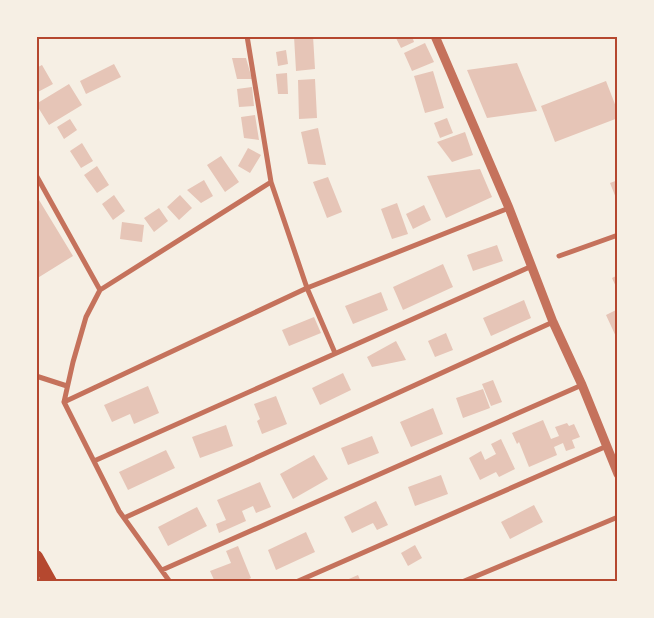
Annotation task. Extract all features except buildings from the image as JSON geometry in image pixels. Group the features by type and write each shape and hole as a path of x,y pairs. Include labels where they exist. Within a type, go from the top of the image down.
{"highway":[{"path":"36,557 44,580"}],"street":[{"path":"247,36 271,182 307,288 335,353"},
{"path":"435,36 509,208 553,322 582,385 618,474"},
{"path":"36,175 100,290"},
{"path":"170,582 118,511 64,402 73,362 86,318 100,290 271,182"},
{"path":"64,402 307,288 509,208"},
{"path":"559,256 618,235"},
{"path":"94,462 532,265"},
{"path":"124,518 553,322"},
{"path":"36,376 67,386"},
{"path":"162,570 582,385"},
{"path":"296,582 607,446"},
{"path":"462,582 618,517"}]}
